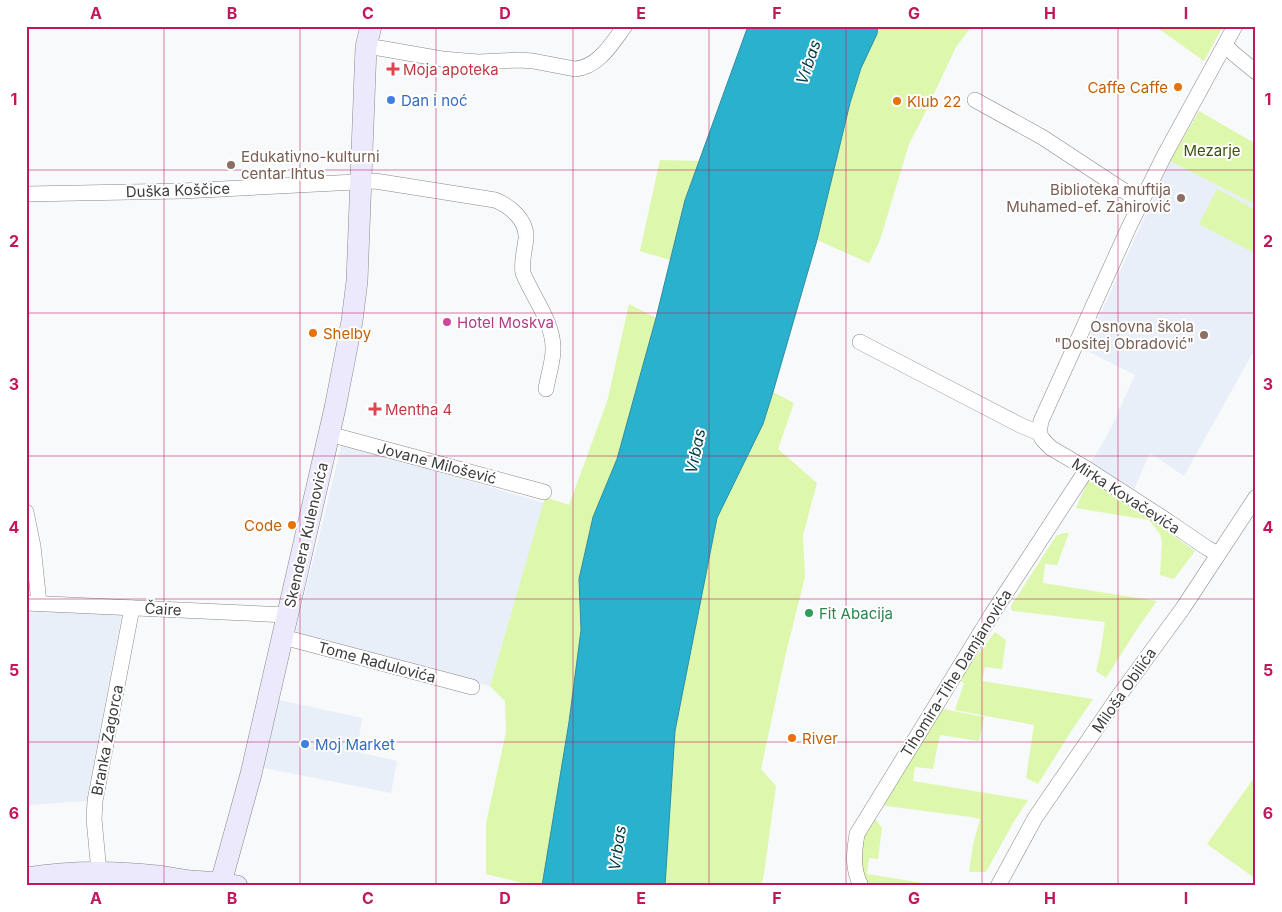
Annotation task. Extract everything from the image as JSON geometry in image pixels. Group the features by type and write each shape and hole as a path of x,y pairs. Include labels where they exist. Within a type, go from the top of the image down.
{"main road":[{"name":"Skendera Kulenovića","path":"226,885 344,366 358,272 367,35"},
{"path":"26,878 72,872 99,872 150,875 226,885"}],"street":[{"path":"367,35 379,48 442,59 478,62 533,61 575,69 585,67 602,55 625,26"},
{"path":"1039,432 1041,421 1141,202 1235,26"},
{"path":"1225,45 1256,72"},
{"path":"975,100 1042,137 1141,202"},
{"path":"360,182 375,181 495,200 506,205 516,214 523,222 526,235 523,273 548,322 552,336 553,351 546,388"},
{"name":"Duška Koščice","path":"26,194 182,191 360,182"},
{"name":"Mirka Kovačevića","path":"860,342 1020,425 1039,432 1043,440 1051,448 1218,554"},
{"name":"Jovane Milošević","path":"329,434 544,492"},
{"name":"Tihomira-Tihe Damjanovića","path":"861,886 854,865 857,834 992,614 1087,470"},
{"name":"Miloša Obilića","path":"998,886 1035,818 1118,698 1185,606 1218,554 1253,508"},
{"name":"Čaire","path":"26,512 34,546 33,603 288,615"},
{"name":"Branka Zagorca","path":"99,872 94,819 95,801 132,608"},
{"name":"Tome Radulovića","path":"282,637 472,687"}],"shaded area":[{"name":"Osnovna škola \"Dositej Obradović\"","path":"1170,161 1256,205 1256,347 1184,476 1150,453 1134,489 1091,463 1111,428 1135,375 1083,349"},
{"path":"342,443 544,503 490,686 294,638"},
{"path":"26,610 122,614 88,801 26,805"},
{"path":"275,699 362,718 357,752 397,761 391,793 259,767"}],"green space":[{"path":"878,26 972,26 956,47 909,144 880,240 869,263 817,240 850,103 861,68 877,34"},
{"path":"1155,26 1223,26 1204,61"},
{"name":"Mezarje","path":"1199,111 1256,144 1256,205 1170,161"},
{"path":"660,160 699,161 685,200 670,260 640,251"},
{"path":"1217,189 1256,210 1256,254 1199,224"},
{"path":"629,304 656,318 617,459 593,517 579,579 581,629 569,722 542,886 535,886 486,874 486,823 506,732 505,701 490,686 545,497 569,505 607,402"},
{"path":"773,392 794,403 778,449 817,483 803,535 805,577 785,657 761,769 776,786 764,874 761,886 665,886 675,731 717,518 763,424"},
{"path":"1090,477 1195,551 1174,579 1160,575 1162,542 1160,534 1149,520 1076,508"},
{"path":"1069,533 1057,565 1045,564 1043,583 1157,601 1106,678 1096,671 1105,622 1013,611 1011,609 1011,606 1056,536"},
{"path":"995,632 1006,640 1002,669 985,667 982,681 1093,699 1038,784 1026,778 1034,725 955,710 964,683 958,680"},
{"path":"938,708 984,717 979,741 940,735 933,769 915,767 913,781 1028,800 986,872 969,872 973,845 980,819 882,804"},
{"path":"1256,775 1256,879 1207,844"},
{"path":"875,819 882,828 878,859 869,858 867,874 942,886 868,886 862,869 861,851 865,833"}],"water":[{"name":"Vrbas","path":"748,26 878,26 877,34 861,68 850,103 817,240 763,424 717,518 675,731 665,886 542,886 569,722 581,630 579,579 593,517 617,459 656,318 685,200"}],"place":[{"name":"Moja apoteka","path":"393,69"},
{"name":"Caffe Caffe","path":"1178,87"},
{"name":"Dan i noć","path":"391,100"},
{"name":"Klub 22","path":"897,101"},
{"name":"Edukativno-kulturni centar Ihtus","path":"231,165"},
{"name":"Biblioteka muftija Muhamed-ef. Zahirović","path":"1181,198"},
{"name":"Hotel Moskva","path":"447,322"},
{"name":"Shelby","path":"313,333"},
{"name":"Osnovna škola \"Dositej Obradović\"","path":"1204,335"},
{"name":"Mentha 4","path":"375,409"},
{"name":"Code","path":"292,525"},
{"name":"Fit Abacija","path":"809,613"},
{"name":"River","path":"792,738"},
{"name":"Moj Market","path":"305,744"}]}
